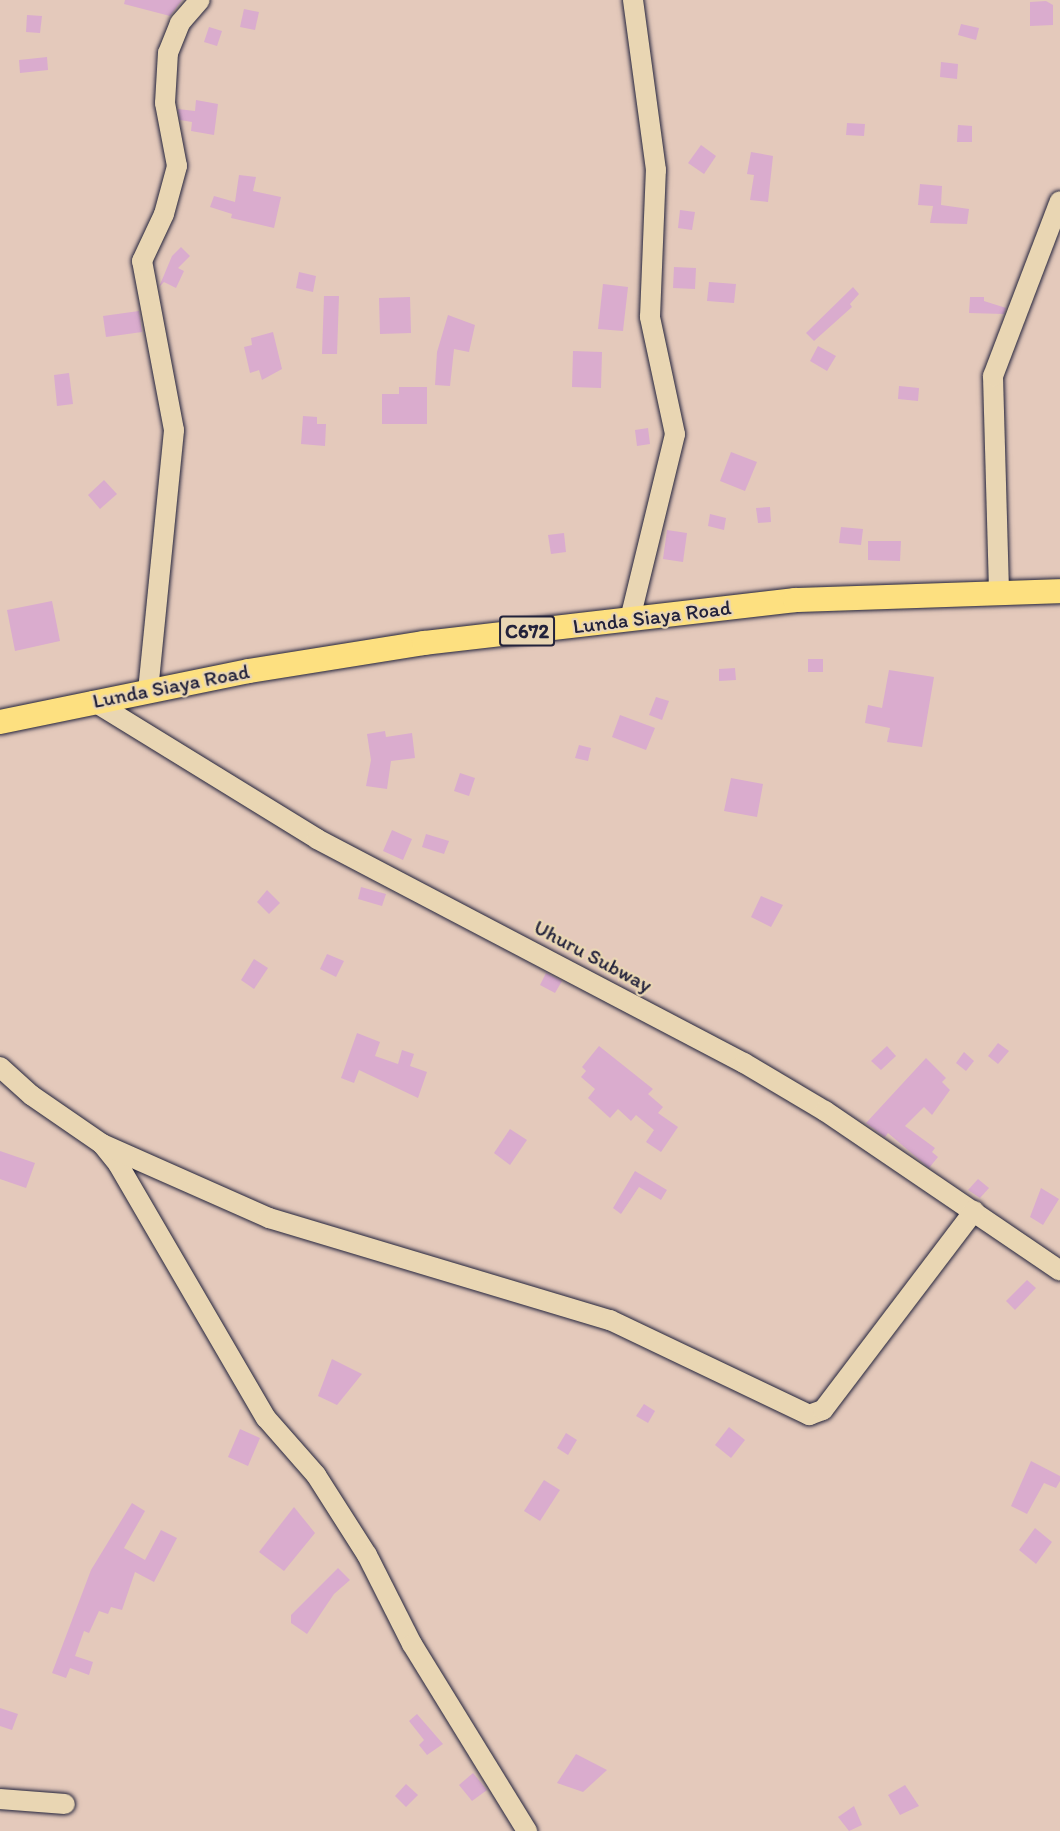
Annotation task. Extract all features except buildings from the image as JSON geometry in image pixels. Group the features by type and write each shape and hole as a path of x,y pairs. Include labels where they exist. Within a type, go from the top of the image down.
{"main road":[{"name":"Lunda Siaya Road","path":"0,722 93,701 424,643 795,600 999,591 1060,591"}],"street":[{"path":"148,691 174,430 142,261 164,214 177,166 165,103 168,53 180,23 200,0"},
{"path":"630,619 675,434 650,317 656,170 633,0"},
{"path":"999,591 993,376 1060,201"},
{"name":"Uhuru Subway","path":"93,701 317,839 744,1063 974,1211 1060,1271"},
{"path":"0,1067 31,1095 102,1144 269,1218 610,1320 809,1415 823,1410 974,1211"},
{"path":"102,1144 118,1164 266,1418 316,1475 367,1555 412,1644 527,1831"},
{"path":"0,1798 65,1804"}]}
